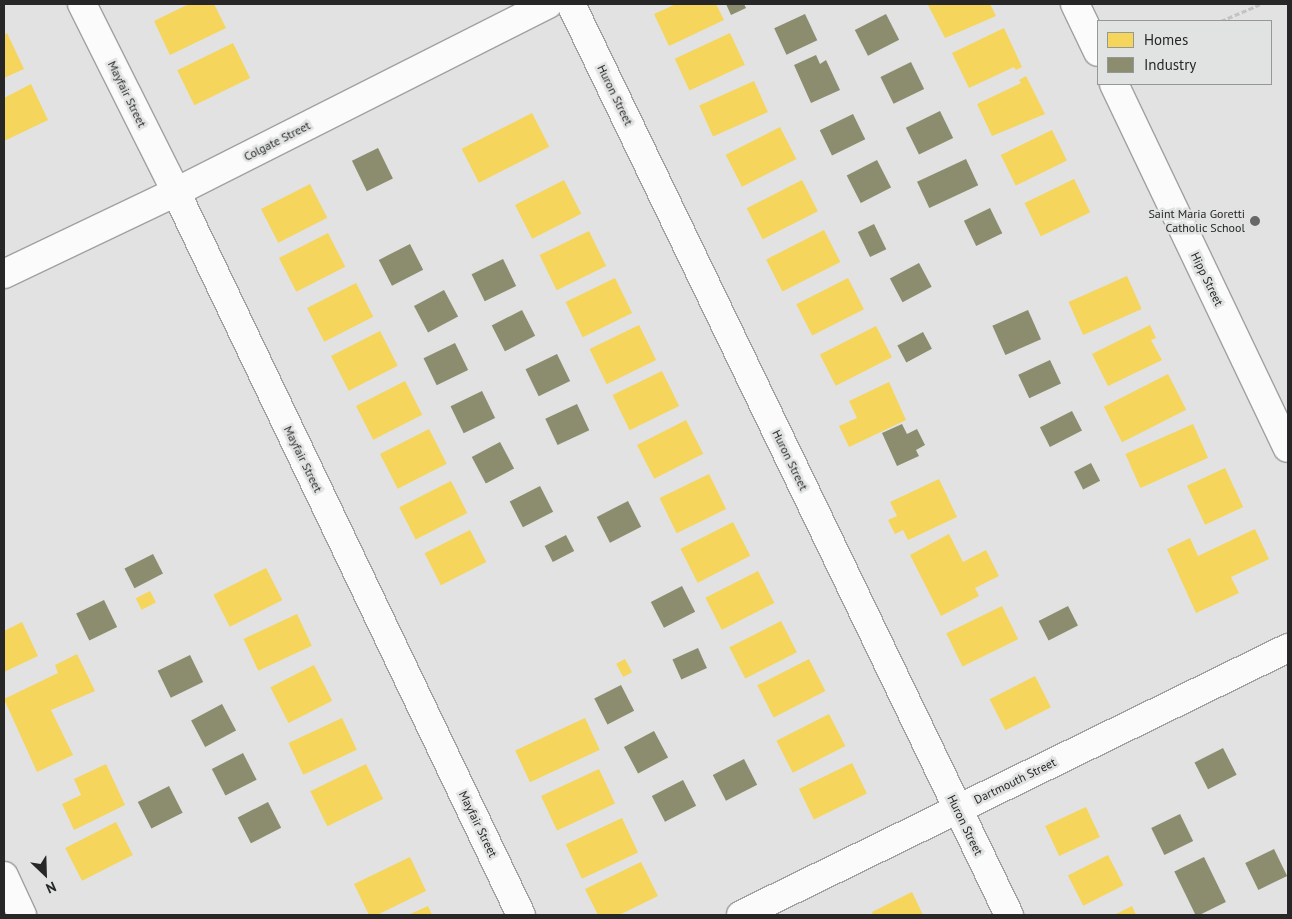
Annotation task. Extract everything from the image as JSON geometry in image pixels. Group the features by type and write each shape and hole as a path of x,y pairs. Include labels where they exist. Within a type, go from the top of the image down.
{"street":[{"name":"Mayfair Street","path":"82,4 176,192 522,915"},
{"name":"Colgate Street","path":"4,274 176,192 548,4"},
{"name":"Huron Street","path":"571,4 1009,915"},
{"path":"1075,4 1097,50"},
{"name":"Hipp Street","path":"1114,85 1288,448"},
{"name":"Dartmouth Street","path":"741,915 1288,648"},
{"path":"4,876 22,915"}],"path":[{"path":"1223,20 1261,4"}],"building: Homes":[{"path":"189,4 214,4 226,28 170,55 154,21"},
{"path":"676,4 716,4 724,20 669,46 654,14"},
{"path":"990,4 996,16 945,38 928,5"},
{"path":"1004,28 1022,67 1016,70 1014,67 969,88 952,53"},
{"path":"7,33 24,69 4,78 4,35"},
{"path":"730,33 745,65 690,91 675,59"},
{"path":"233,43 250,78 194,105 177,70"},
{"path":"1026,76 1045,114 992,136 977,104 1021,83 1019,80"},
{"path":"754,81 768,112 713,136 699,105"},
{"path":"31,84 48,120 4,141 4,98"},
{"path":"532,113 549,147 479,183 462,149"},
{"path":"780,127 796,159 742,187 726,155"},
{"path":"1052,130 1067,161 1016,186 1001,155"},
{"path":"1074,179 1090,212 1041,236 1025,203"},
{"path":"564,180 581,214 532,239 515,205"},
{"path":"802,180 818,211 763,239 747,208"},
{"path":"310,184 327,218 278,243 261,209"},
{"path":"824,230 840,262 782,292 766,260"},
{"path":"589,231 606,266 557,290 540,255"},
{"path":"328,233 345,267 296,292 279,258"},
{"path":"1127,276 1142,309 1083,335 1069,302"},
{"path":"615,278 632,313 583,337 566,302"},
{"path":"848,278 864,309 812,336 796,304"},
{"path":"356,283 373,317 324,342 307,308"},
{"path":"639,325 656,360 607,384 590,349"},
{"path":"1150,325 1156,338 1151,340 1162,360 1108,386 1092,354"},
{"path":"876,326 892,357 836,386 820,355"},
{"path":"380,331 398,366 349,391 331,356"},
{"path":"662,371 679,406 630,430 613,395"},
{"path":"1168,374 1186,410 1122,442 1104,407"},
{"path":"405,381 422,415 373,440 356,406"},
{"path":"889,382 906,420 849,447 839,426 857,418 849,401"},
{"path":"686,420 703,454 654,479 637,445"},
{"path":"1193,424 1208,458 1140,488 1125,454"},
{"path":"429,429 447,464 398,489 380,454"},
{"path":"1225,468 1243,507 1205,525 1187,486"},
{"path":"709,474 726,509 677,533 660,498"},
{"path":"939,479 957,517 908,540 903,530 895,534 888,520 897,516 890,502"},
{"path":"451,481 467,513 416,539 399,507"},
{"path":"733,522 750,556 698,583 680,549"},
{"path":"1255,529 1269,559 1231,577 1239,593 1196,613 1167,549 1190,538 1198,556"},
{"path":"470,530 486,562 441,585 425,553"},
{"path":"949,534 963,562 986,550 999,576 975,588 979,596 941,616 910,555"},
{"path":"266,568 282,600 230,627 213,595"},
{"path":"758,571 774,603 722,630 705,598"},
{"path":"150,591 156,603 142,610 136,598"},
{"path":"1002,606 1018,639 962,666 946,633"},
{"path":"297,614 312,646 258,671 244,639"},
{"path":"781,621 797,652 745,679 729,647"},
{"path":"22,622 38,656 4,672 4,631"},
{"path":"77,654 95,691 51,710 73,755 37,772 4,699 58,673 55,665"},
{"path":"625,659 632,672 623,677 616,664"},
{"path":"809,659 825,691 774,717 757,685"},
{"path":"314,665 332,701 289,723 270,687"},
{"path":"1035,676 1051,707 1005,730 990,699"},
{"path":"829,714 845,746 793,773 776,741"},
{"path":"342,718 357,750 303,775 289,743"},
{"path":"585,718 600,750 530,782 515,751"},
{"path":"852,763 867,794 814,819 799,789"},
{"path":"106,764 125,805 74,830 62,804 81,795 74,779"},
{"path":"366,764 383,799 327,826 310,791"},
{"path":"599,769 615,803 557,830 541,796"},
{"path":"1086,807 1100,837 1059,856 1045,826"},
{"path":"622,818 638,852 582,879 566,844"},
{"path":"116,822 133,855 82,881 65,848"},
{"path":"1108,855 1123,885 1083,906 1068,875"},
{"path":"410,857 426,891 377,915 369,915 354,884"},
{"path":"641,862 658,896 619,915 598,915 585,889"},
{"path":"912,892 923,915 873,915 872,912"},
{"path":"428,906 432,915 408,915"},
{"path":"1132,906 1136,915 1114,915"}],"building: Industry":[{"path":"726,4 744,4 746,8 731,15"},
{"path":"805,14 817,40 786,55 774,28"},
{"path":"886,14 899,40 868,56 855,30"},
{"path":"816,55 820,64 826,60 840,90 811,103 794,65"},
{"path":"911,62 924,89 894,104 880,77"},
{"path":"940,111 953,138 919,155 906,128"},
{"path":"853,114 865,139 832,155 820,130"},
{"path":"378,148 393,179 367,191 352,161"},
{"path":"966,159 978,185 929,208 917,182"},
{"path":"877,160 891,188 861,203 847,175"},
{"path":"990,208 1002,233 976,246 964,221"},
{"path":"874,224 886,249 870,257 858,232"},
{"path":"410,244 423,270 392,286 379,260"},
{"path":"503,259 516,286 485,301 472,274"},
{"path":"919,263 932,287 903,302 890,278"},
{"path":"444,290 458,316 428,332 414,306"},
{"path":"522,310 535,336 505,351 492,325"},
{"path":"1028,310 1041,339 1005,355 992,326"},
{"path":"923,332 932,349 906,362 897,346"},
{"path":"455,343 468,370 437,385 424,358"},
{"path":"557,354 570,381 539,396 526,369"},
{"path":"1050,360 1061,384 1029,398 1018,375"},
{"path":"482,391 495,418 464,433 451,406"},
{"path":"577,404 589,430 558,445 545,419"},
{"path":"1072,411 1082,431 1050,447 1040,427"},
{"path":"902,424 907,434 917,429 925,445 916,450 919,456 897,466 882,433"},
{"path":"500,442 514,468 486,484 472,457"},
{"path":"1091,463 1100,481 1083,489 1074,472"},
{"path":"540,486 553,512 523,527 510,501"},
{"path":"628,501 641,527 610,543 597,517"},
{"path":"566,535 574,551 553,562 545,546"},
{"path":"153,554 163,574 134,588 124,569"},
{"path":"682,586 695,612 664,628 651,602"},
{"path":"104,600 117,627 89,641 76,614"},
{"path":"1068,606 1078,626 1049,641 1039,621"},
{"path":"698,648 707,668 681,679 672,659"},
{"path":"190,655 203,682 171,698 158,671"},
{"path":"621,685 634,711 607,724 594,699"},
{"path":"222,704 236,730 205,747 191,720"},
{"path":"654,731 668,757 638,773 624,747"},
{"path":"1223,748 1237,775 1208,789 1194,763"},
{"path":"243,753 257,780 225,796 212,769"},
{"path":"744,759 757,785 726,801 713,775"},
{"path":"683,780 696,806 665,822 652,796"},
{"path":"169,786 183,813 151,829 138,802"},
{"path":"268,802 281,828 251,843 238,817"},
{"path":"1180,814 1193,841 1164,855 1151,828"},
{"path":"1274,849 1287,876 1258,890 1245,863"},
{"path":"1204,857 1226,902 1196,915 1174,871"}],"place":[{"name":"Saint Maria Goretti Catholic School","path":"1255,221"}]}
